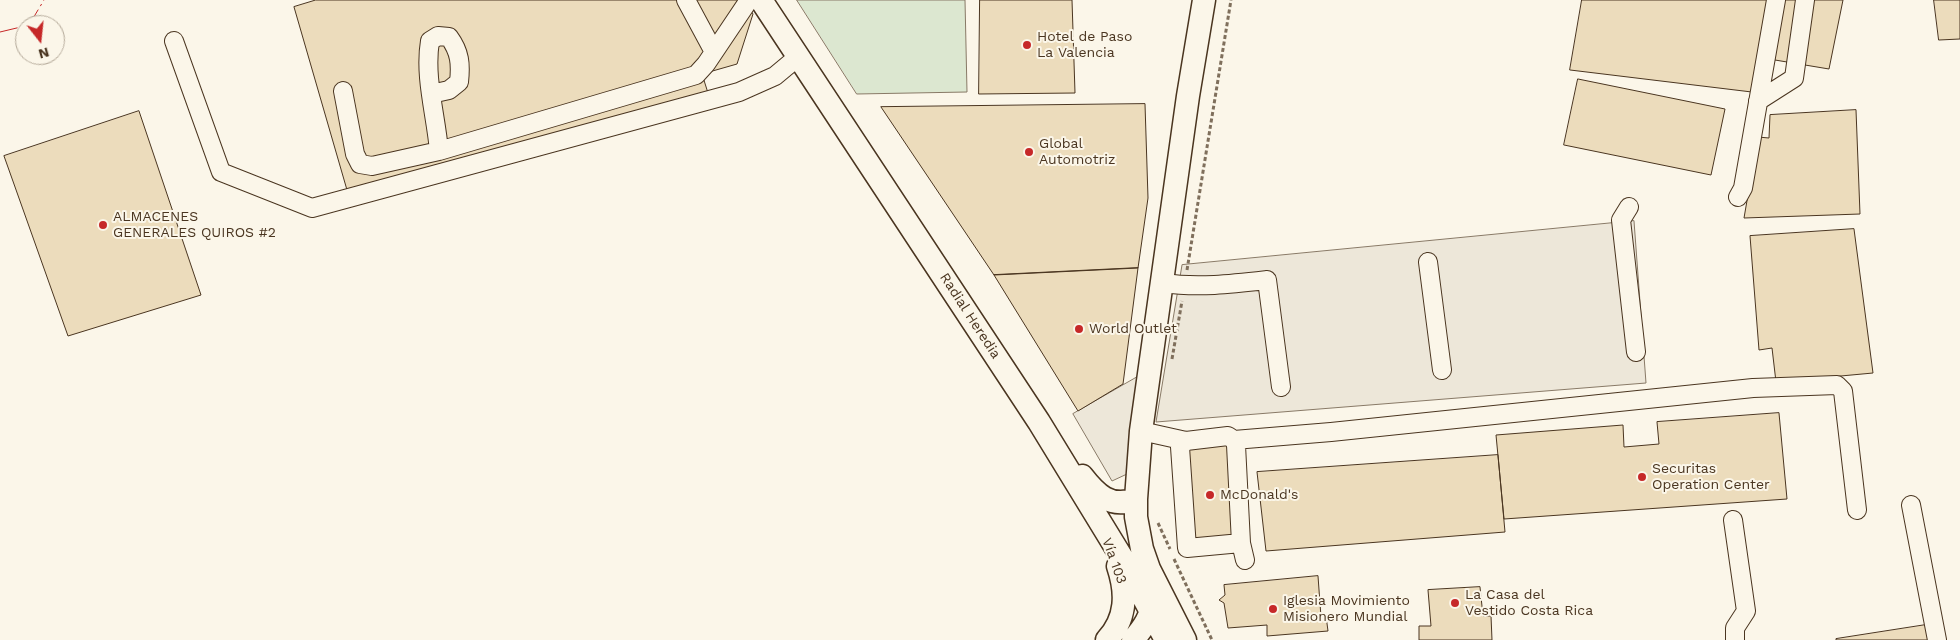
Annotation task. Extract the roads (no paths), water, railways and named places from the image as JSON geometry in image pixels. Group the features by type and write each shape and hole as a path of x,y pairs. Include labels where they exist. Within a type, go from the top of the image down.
{"main road":[{"name":"Radial Heredia","path":"761,0 1039,422 1152,612 1166,640"},
{"path":"1133,640 1152,612 1153,593 1149,569 1136,517 1141,431 1173,285 1188,96 1204,0"},
{"path":"1039,422 1094,492 1102,497 1120,502 1136,499"},
{"name":"Vía 103","path":"1092,510 1118,564 1125,594 1121,620 1116,631 1107,640"},
{"path":"1149,569 1185,640"}],"lane":[{"path":"686,0 714,52"},
{"path":"342,91 355,154 360,164 372,166 439,151 696,74 702,70 749,0"},
{"path":"1738,197 1743,188 1776,0"},
{"path":"1758,101 1794,78 1805,0"},
{"path":"174,40 221,172 312,208 740,92 774,76 799,56"},
{"path":"431,94 439,151"},
{"path":"1629,207 1622,220 1636,352"},
{"path":"1428,262 1442,370"},
{"path":"1173,285 1230,284 1267,280 1281,387"},
{"path":"1234,440 1331,432 1753,388 1837,385 1842,391 1857,510"},
{"path":"1141,431 1186,441 1228,436 1234,440 1236,446 1241,543 1245,560"},
{"path":"1186,441 1180,447 1187,548 1241,543"},
{"path":"1911,506 1938,640"},
{"path":"1733,520 1746,611 1735,628 1735,640"}],"place":[{"name":"Hotel de Paso La Valencia","path":"1027,45"},
{"name":"Global Automotriz","path":"1029,152"},
{"name":"ALMACENES GENERALES QUIROS #2","path":"103,225"},
{"name":"World Outlet","path":"1079,329"},
{"name":"Securitas Operation Center","path":"1642,477"},
{"name":"McDonald's","path":"1210,495"},
{"name":"La Casa del Vestido Costa Rica","path":"1455,603"},
{"name":"Iglesia Movimiento Misionero Mundial","path":"1273,609"}]}
